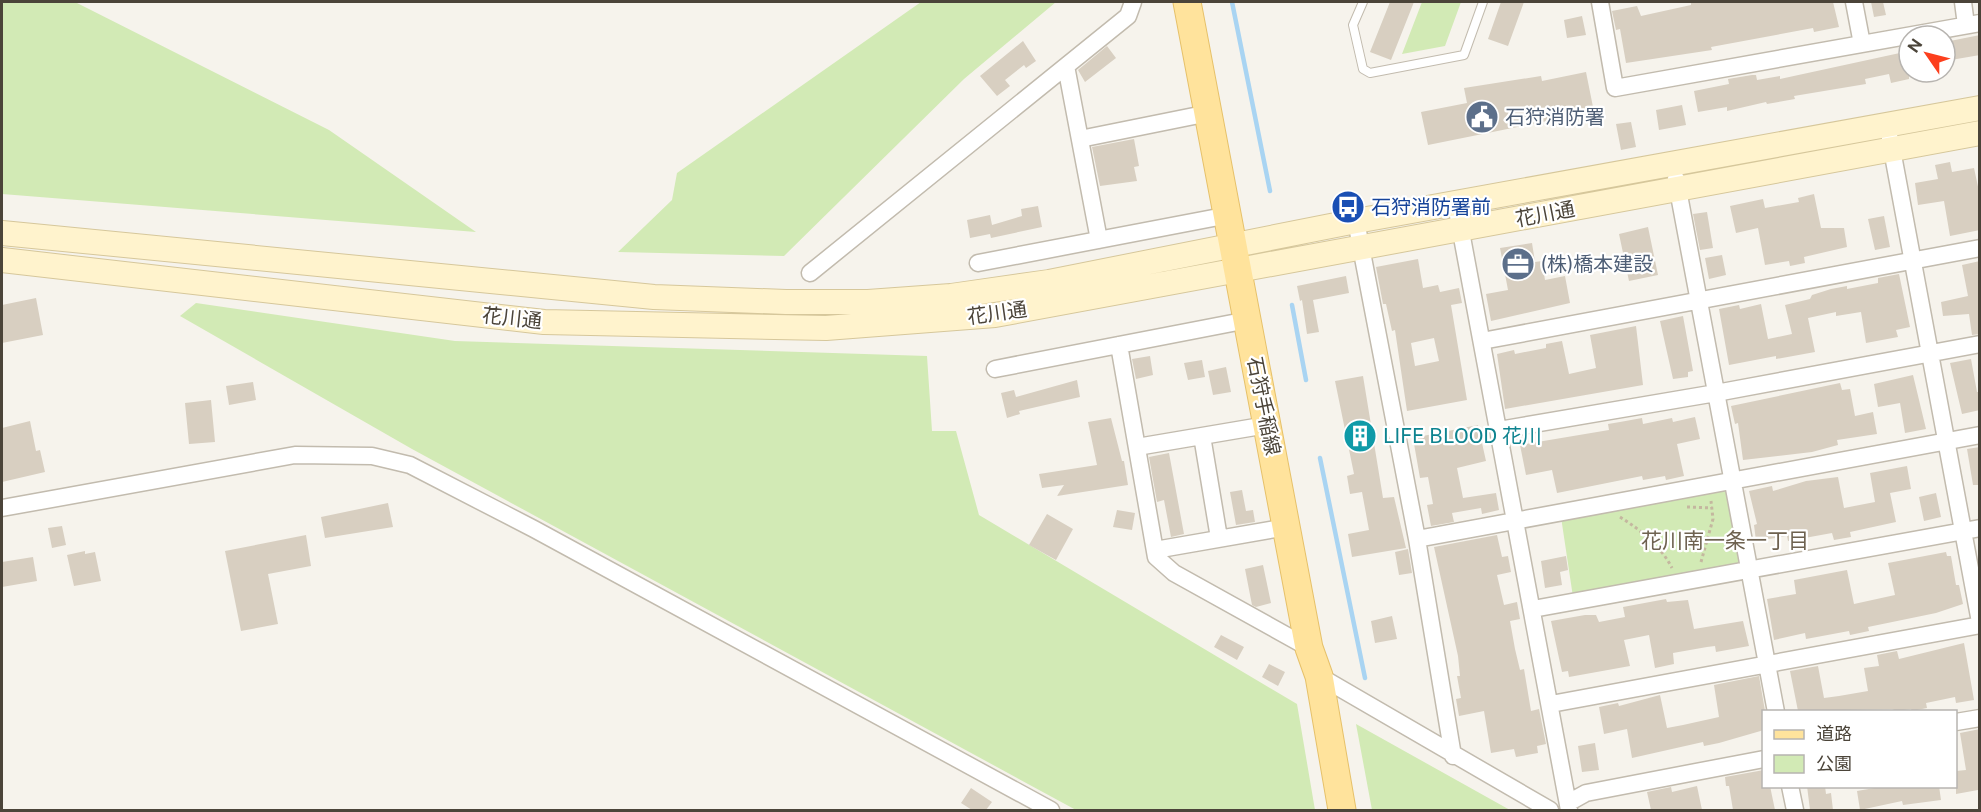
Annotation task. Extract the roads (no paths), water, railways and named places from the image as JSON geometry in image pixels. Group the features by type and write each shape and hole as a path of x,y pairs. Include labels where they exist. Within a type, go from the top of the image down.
{"main road":[{"name":"石狩手稲線","path":"1187,2 1235,244 1309,648 1319,676 1342,810"}],"street":[{"path":"810,273 1128,16 1133,2"},
{"path":"1600,2 1615,88 1973,24 1963,2"},
{"path":"1854,2 1862,44"},
{"path":"1066,66 1099,240"},
{"name":"花川通","path":"2,233 654,297 786,302 868,302 951,296 1048,282 1356,221 1456,205 1980,108"},
{"path":"1080,139 1209,113"},
{"path":"1551,704 1767,666 1980,623 1888,125"},
{"name":"花川通","path":"2,260 544,322 753,327 902,324 995,315 1980,133"},
{"path":"1673,164 1776,710"},
{"path":"1456,205 1569,807"},
{"path":"978,262 1229,215"},
{"path":"1356,221 1417,540 1453,756"},
{"path":"1482,341 1980,248"},
{"path":"995,369 1248,320"},
{"path":"1499,430 1980,344"},
{"path":"1119,345 1156,557 1174,573 1309,648"},
{"path":"1137,447 1268,425"},
{"path":"1417,540 1516,519 1980,435"},
{"path":"1202,436 1219,538"},
{"path":"2,508 295,455 372,456 410,465 534,529 1051,810"},
{"path":"1155,550 1287,527"},
{"path":"1533,609 1749,572 1980,528"},
{"path":"1319,676 1453,756 1550,810"},
{"path":"1957,722 1980,718"},
{"path":"1569,807 1586,792 1762,759"},
{"path":"1790,788 1795,810"}],"lane":[{"path":"1363,2 1353,25 1363,69 1370,73 1464,55 1483,2"}],"waterway":[{"path":"1232,2 1270,191"},
{"path":"1292,305 1306,380"},
{"path":"1320,458 1365,678"}],"place":[{"name":"石狩消防署","path":"1482,117"},
{"name":"石狩消防署前","path":"1348,207"},
{"name":"(株)橋本建設","path":"1518,264"},
{"name":"LIFE BLOOD 花川","path":"1360,436"}],"district":[{"name":"花川南一条一丁目","path":"1725,540"}]}
